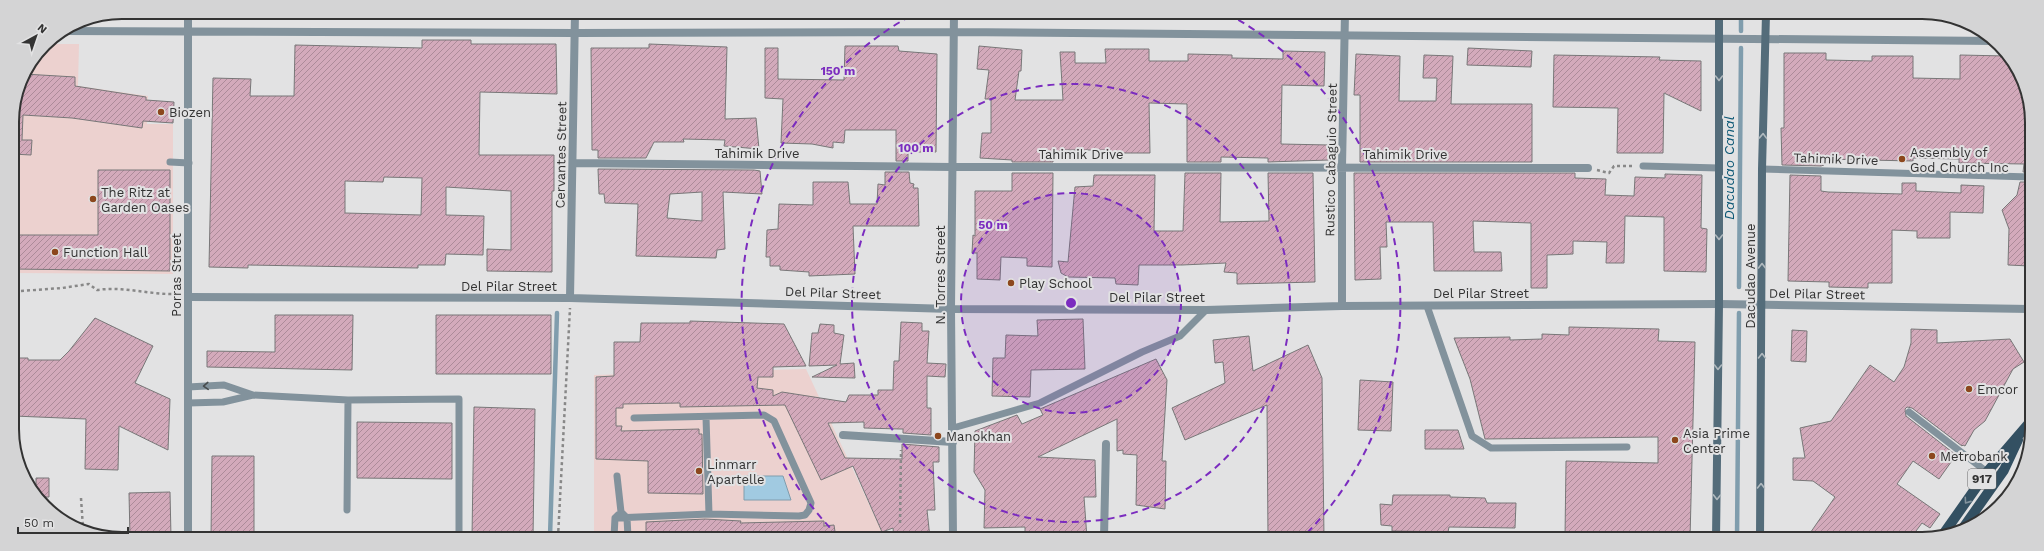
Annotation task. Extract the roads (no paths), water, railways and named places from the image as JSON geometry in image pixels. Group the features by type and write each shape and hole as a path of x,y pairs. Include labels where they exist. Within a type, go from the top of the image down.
{"main road":[{"path":"1716,532 1719,304 1719,19"},
{"name":"Dacudao Avenue","path":"1760,532 1762,169 1766,19"},
{"name":"917","path":"1947,529 1987,472 2025,428"},
{"path":"1969,520 2004,470 2025,430"}],"street":[{"name":"Porras Street","path":"188,19 188,532"},
{"name":"Cervantes Street","path":"570,298 574,163 575,19"},
{"name":"N. Torres Street","path":"953,532 954,428 951,309 954,19"},
{"name":"Rustico Cabaguio Street","path":"1342,306 1342,166 1345,19"},
{"path":"76,30 575,33 954,32 1987,42"},
{"name":"Tahimik Drive","path":"574,163 952,167 1342,166 1588,168"},
{"name":"Del Pilar Street","path":"188,296 570,298 951,309 1206,310 1342,306 1719,304 2025,309"},
{"path":"843,435 953,442"},
{"path":"1104,532 1106,444"}],"lane":[{"path":"170,162 189,163"},
{"path":"1643,166 1719,168"},
{"name":"Tahimik Drive","path":"1762,169 2025,177"},
{"path":"1427,306 1472,436 1490,448 1627,447"},
{"path":"954,428 1040,403 1142,352 1180,336 1206,310"},
{"path":"188,387 224,385 253,395 348,400 459,399 459,532"},
{"path":"188,403 223,402 253,395"},
{"path":"347,510 348,400"},
{"path":"1910,412 1987,472"},
{"path":"615,518 710,514 799,516 805,515 810,510 811,503 774,421 770,417 764,415 634,418"},
{"path":"706,417 710,514"},
{"path":"617,476 621,512 627,518 628,532"},
{"path":"614,532 615,518 621,512"}],"water":[{"path":"744,476 783,476 791,500 744,500"}],"waterway":[{"name":"Dacudao Canal","path":"1741,19 1741,31"},
{"name":"Dacudao Canal","path":"1739,287 1741,48"},
{"path":"550,532 557,313"},
{"name":"Dacudao Canal","path":"1737,532 1739,313"}],"place":[{"name":"Biozen","path":"161,112"},
{"name":"Assembly of God Church Inc","path":"1902,159"},
{"name":"The Ritz at Garden Oases","path":"93,199"},
{"name":"Function Hall","path":"55,252"},
{"name":"Play School","path":"1011,283"},
{"name":"Emcor","path":"1969,389"},
{"name":"Manokhan","path":"938,436"},
{"name":"Asia Prime Center","path":"1675,440"},
{"name":"Metrobank","path":"1932,456"},
{"name":"Linmarr Apartelle","path":"699,471"}]}
